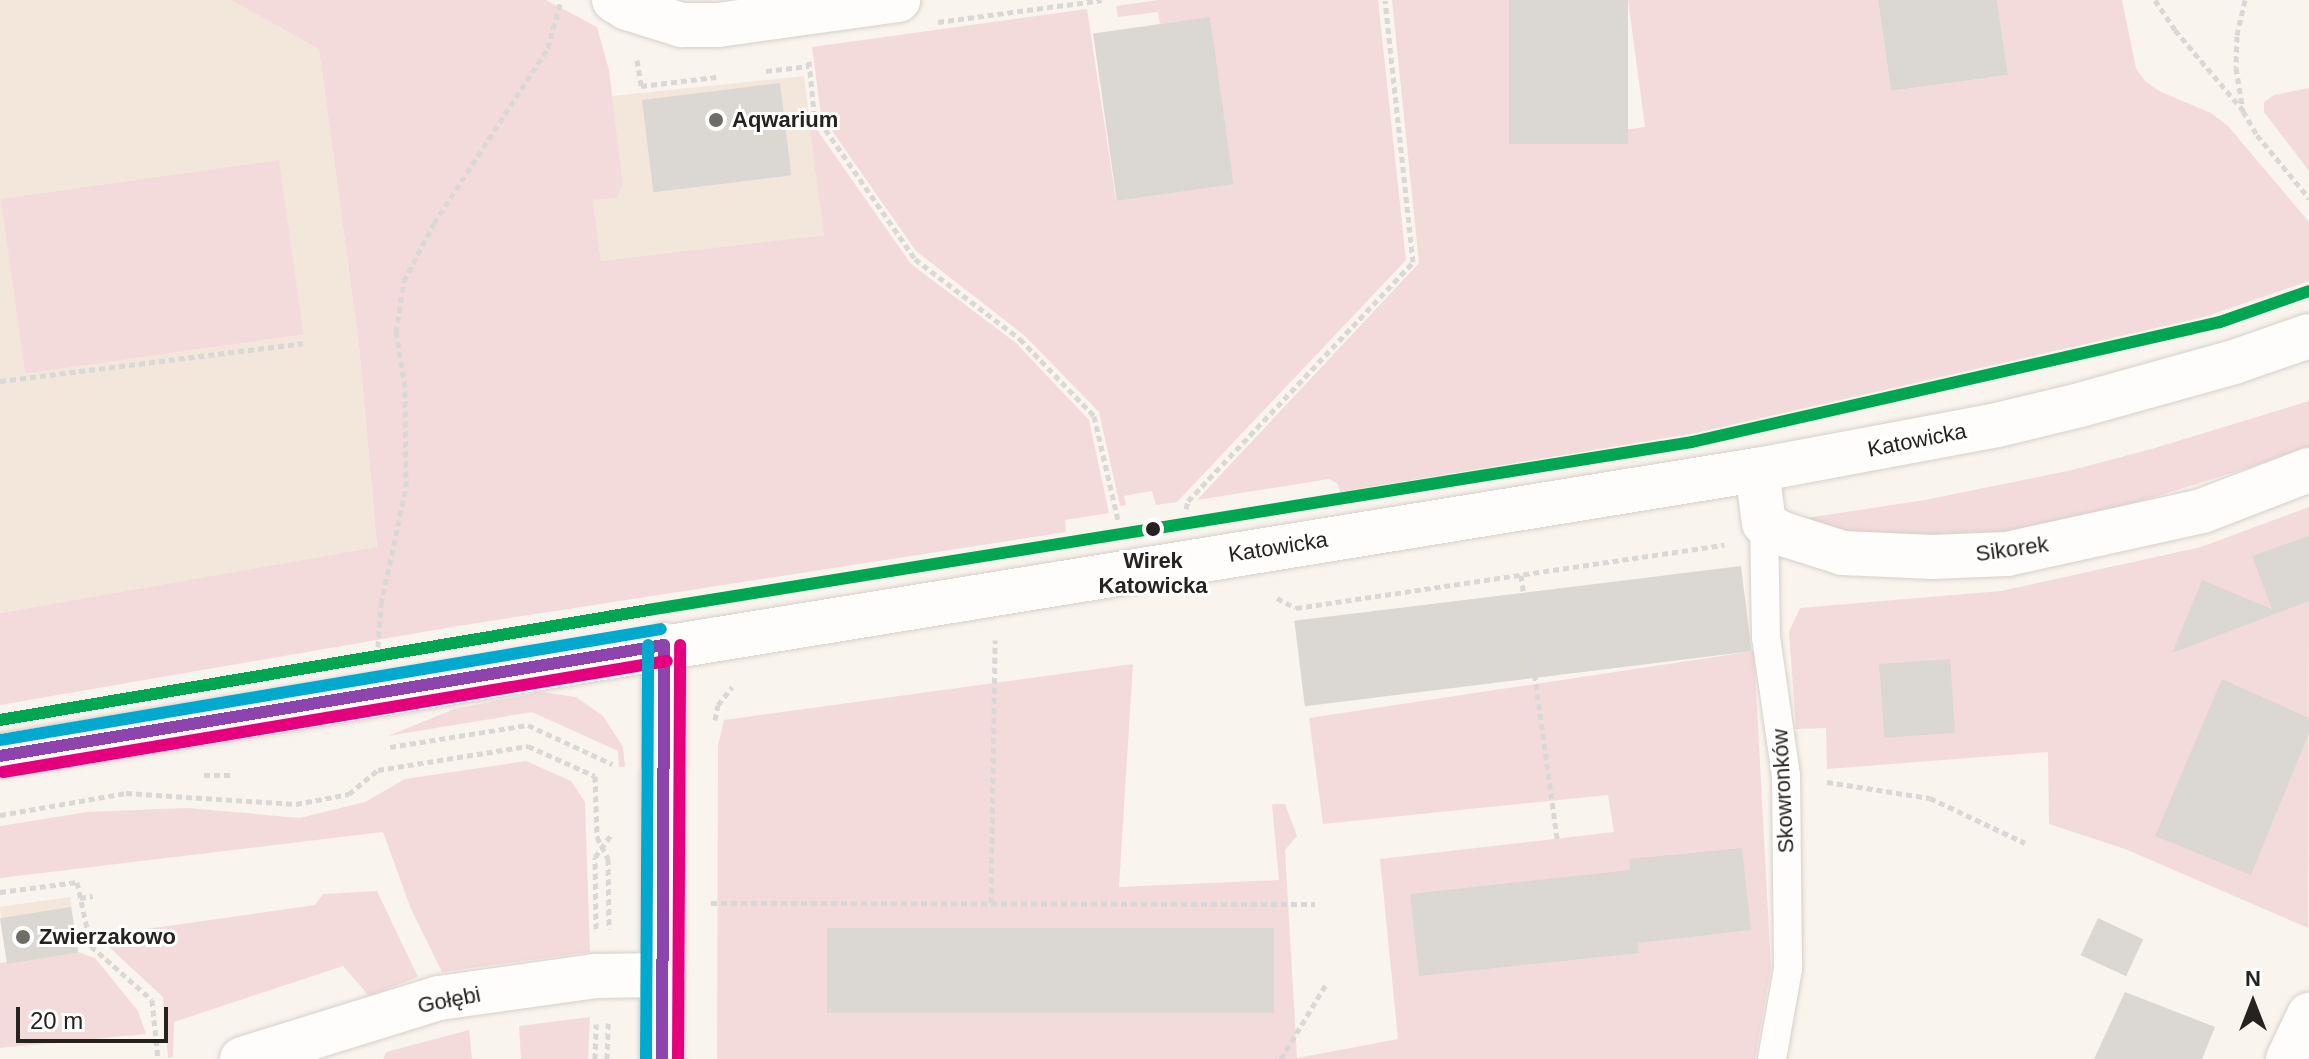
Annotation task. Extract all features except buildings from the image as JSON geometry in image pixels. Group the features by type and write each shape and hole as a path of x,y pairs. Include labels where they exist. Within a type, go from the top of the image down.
{"street":[{"path":"614,0 627,8 682,25 911,12"},
{"name":"Katowicka","path":"0,756 664,645 1757,470 1997,425 2080,405 2234,362 2309,336"},
{"path":"1757,470 1764,534"},
{"name":"Sikorek","path":"1764,534 1843,553 1932,557 2007,554 2202,511 2309,470"},
{"path":"662,1059 664,645"},
{"name":"Gołębi","path":"242,1059 439,998 596,976 663,975"},
{"path":"2288,1059 2309,1015"}],"lane":[{"name":"Skowronków","path":"1764,534 1766,637 1786,775 1788,969 1772,1059"}],"path":[{"path":"911,12 1102,0"},
{"path":"1186,509 1188,501 1413,262 1385,0"},
{"path":"2155,0 2175,30 2243,111 2257,135 2309,198"},
{"path":"2243,111 2236,68 2237,36 2245,0"},
{"path":"376,693 381,604 406,487 405,387 396,332 404,281 434,223 548,48 560,4"},
{"path":"808,53 814,113 915,259 1020,339 1094,416 1118,520"},
{"path":"0,381 303,343"},
{"path":"1267,592 1296,608 1739,543 1764,534"},
{"path":"1521,575 1557,839"},
{"path":"991,903 995,635"},
{"path":"390,747 528,725 612,762 612,773"},
{"path":"0,815 126,793 296,804 349,794 378,770 528,746 595,776 597,837 608,859 609,941"},
{"path":"1786,775 1930,798 2025,843"},
{"path":"596,935 595,857 612,837 612,823"},
{"path":"0,892 77,882 91,946 152,1000 158,1059"},
{"path":"80,898 93,896"},
{"path":"710,903 1315,904"},
{"path":"1281,1059 1326,984"},
{"path":"607,1059 608,1010"}],"shaded area":[{"path":"0,0 231,0 319,48 359,345 377,548 0,613"},
{"path":"231,0 546,0 597,27 609,70 623,184 617,198 593,200 601,261 824,235 808,117 911,264 1016,343 1089,420 1109,513 1065,520 1066,532 458,626 0,705 0,613 377,547 359,345 319,49"},
{"path":"1158,0 1378,0 1406,260 1177,502 1156,505 1152,491 1124,496 1126,505 1120,506 1099,412 1025,336 916,251 821,115 812,47 1087,9 1116,200 1232,184 1210,18 1160,24 1158,12 1118,17 1116,6"},
{"path":"1392,0 1509,0 1529,143 1645,127 1628,0 1878,0 1891,91 2008,75 1997,0 2122,0 2136,68 2145,81 2159,91 2211,113 2228,126 2309,222 2309,281 2204,317 1696,433 1340,492 1338,484 1329,479 1197,500 1419,263"},
{"path":"804,76 825,235 601,262 593,200 617,197 623,184 612,96"},
{"path":"2309,88 2309,171 2264,112 2264,102 2274,95"},
{"path":"279,160 303,334 25,373 1,199"},
{"path":"2309,401 2309,449 2119,508 1977,539 1877,539 1808,526 1806,518 1925,500 2072,470"},
{"path":"2309,507 2308,928 2125,849 2049,824 2048,752 1827,769 1826,728 1796,729 1789,632 1800,608 2001,591 2201,547"},
{"path":"1754,651 1771,968 1755,1059 717,1059 718,745 724,720 1133,664 1119,887 1279,880 1272,804 1285,804 1297,836 1285,850 1297,1058 1398,1039 1380,859 1614,832 1608,795 1323,824 1309,718"},
{"path":"541,692 576,697 603,716 623,747 625,767 619,767 618,751 532,712 388,736 454,709"},
{"path":"526,761 571,781 585,802 590,952 442,972 411,909 383,832 0,878 0,826 87,812 187,808 300,818 365,802 405,779"},
{"path":"377,891 418,977 369,996 343,966 174,1022 173,1057 168,1058 163,997 97,936 315,905 323,894"},
{"path":"70,897 78,952 7,962 0,907"},
{"path":"78,952 95,958 138,1011 146,1034 0,1048 0,963"},
{"path":"590,1017 588,1059 521,1059 519,1026"},
{"path":"469,1030 472,1059 383,1059 386,1052"}],"transit line":[{"path":"0,720 648,610 1692,442 2220,322 2309,291"},
{"path":"0,740 661,629"},
{"path":"646,1059 648,645"},
{"path":"0,756 664,645"},
{"path":"662,1059 664,645"},
{"path":"678,1059 680,645"},
{"path":"3,772 667,661"}],"place":[{"name":"Aqwarium","path":"716,120"},
{"name":"Wirek Katowicka","path":"1153,529"},
{"name":"Zwierzakowo","path":"23,937"}]}
